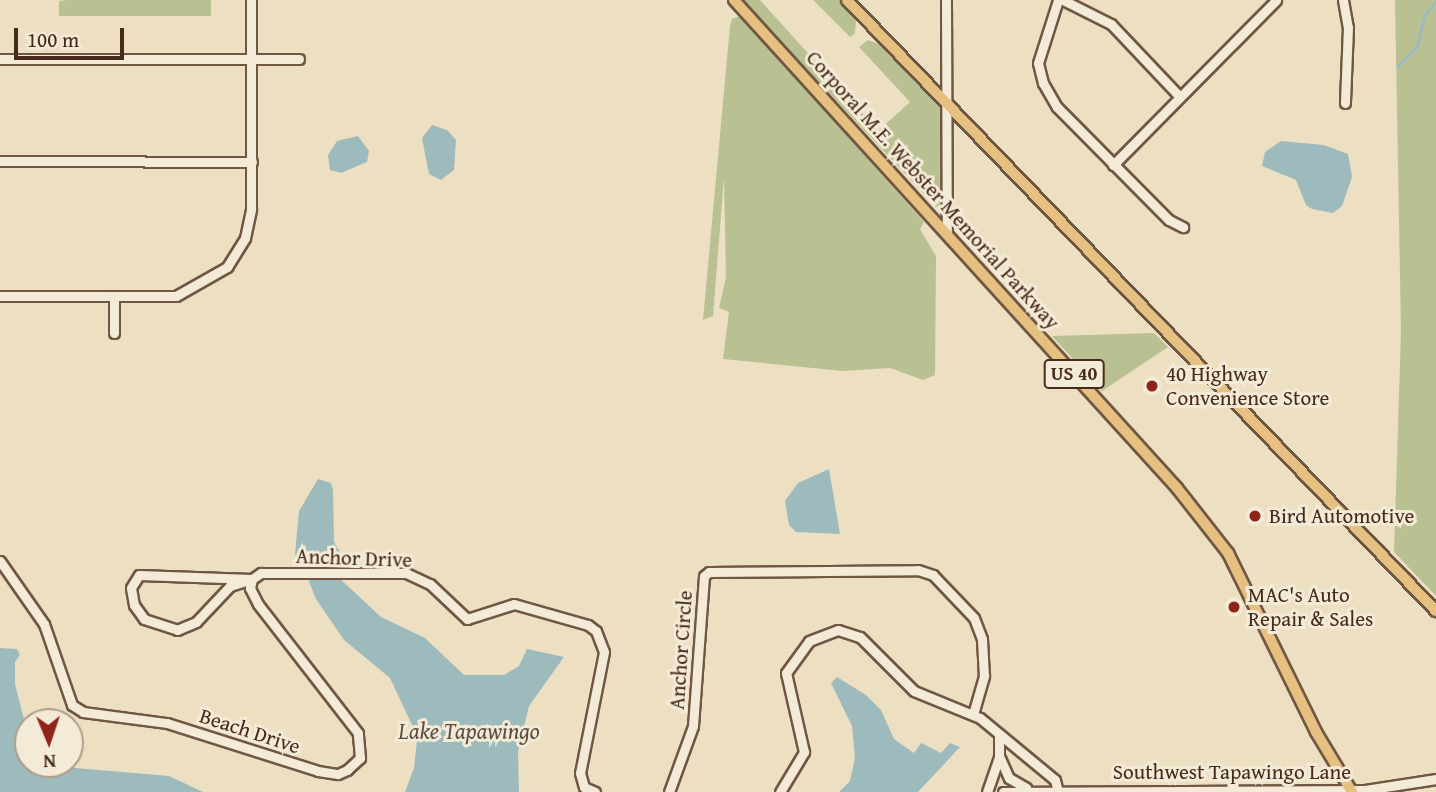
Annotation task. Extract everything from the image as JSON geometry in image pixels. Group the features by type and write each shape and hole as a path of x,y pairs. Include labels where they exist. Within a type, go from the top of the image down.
{"main road":[{"name":"Corporal M.E. Webster Memorial Parkway","path":"734,0 1177,488 1228,553 1316,732 1351,791"},
{"path":"847,0 1436,611"}],"street":[{"path":"0,296 176,296 209,281 227,267 245,238 251,209 251,0"},
{"path":"946,0 947,234"},
{"path":"1058,0 1038,62 1043,83 1057,107 1113,165 1169,220 1183,227"},
{"path":"1063,0 1111,24 1180,97"},
{"path":"1113,165 1276,0"},
{"path":"1343,0 1348,27 1345,103"},
{"path":"0,60 299,60"},
{"path":"0,160 252,162"},
{"path":"114,296 114,333"},
{"name":"Beach Drive","path":"0,561 44,624 72,705 83,712 167,723 318,771 338,774 347,770 360,758 358,733 258,604 250,588 252,579"},
{"name":"Anchor Circle","path":"669,792 685,759 695,707 704,576 709,572 918,570 941,580 974,618 982,639 984,676 973,714"},
{"name":"Anchor Drive","path":"252,579 261,573 406,573 430,583 467,619 514,604 588,625 596,631 604,652 580,773 584,787 595,792"},
{"path":"139,575 252,579 230,586 196,622 177,630 144,618 131,588 139,575"},
{"path":"779,792 804,752 786,673 799,650 828,631 853,632 914,691 973,714 1055,780 1058,790"},
{"path":"987,792 999,758 999,734"},
{"path":"999,758 1009,778 1028,788"},
{"name":"Southwest Tapawingo Lane","path":"1028,788 1351,791 1436,779"},
{"path":"1003,792 1028,788"}],"green space":[{"path":"67,0 211,0 211,16 59,16 59,1"},
{"path":"742,0 760,0 878,131 910,102 859,47 868,40 884,46 940,103 944,114 944,209 938,209"},
{"path":"813,0 840,0 856,21 855,33 850,37"},
{"path":"1395,0 1436,0 1436,596 1394,552 1401,332"},
{"path":"740,16 924,222 920,229 936,256 935,375 923,380 890,368 843,371 723,359 729,312 719,308 726,277 724,177 713,316 703,320 730,26 732,19"},
{"path":"1154,333 1168,347 1102,391 1052,336"}],"water":[{"path":"432,125 447,130 456,140 454,170 441,180 429,174 422,138"},
{"path":"358,136 369,151 367,162 341,173 330,170 328,155 337,141"},
{"path":"1281,141 1324,145 1348,154 1352,177 1342,206 1333,213 1312,209 1306,205 1296,180 1262,166 1265,152"},
{"path":"829,469 840,534 796,532 789,525 785,501 798,483"},
{"path":"318,479 331,483 334,542 346,561 343,566 304,566 295,554 299,511"},
{"name":"Lake Tapawingo","path":"338,577 381,617 425,638 464,675 504,675 519,666 527,649 564,657 529,706 518,752 519,792 405,792 414,768 417,741 413,727 390,678 344,640 316,599 308,579"},
{"path":"0,648 17,649 20,655 15,662 15,684 21,708 14,708 14,778 84,778 84,769 169,776 203,792 0,792"},
{"path":"837,677 866,695 881,710 894,739 914,753 921,743 941,753 950,743 960,747 918,792 839,792 850,781 855,758 852,726 831,683"}],"waterway":[{"path":"1398,66 1417,47 1424,16 1436,1"}],"place":[{"name":"40 Highway Convenience Store","path":"1152,386"},
{"name":"Bird Automotive","path":"1255,516"},
{"name":"MAC's Auto Repair & Sales","path":"1234,607"}]}
